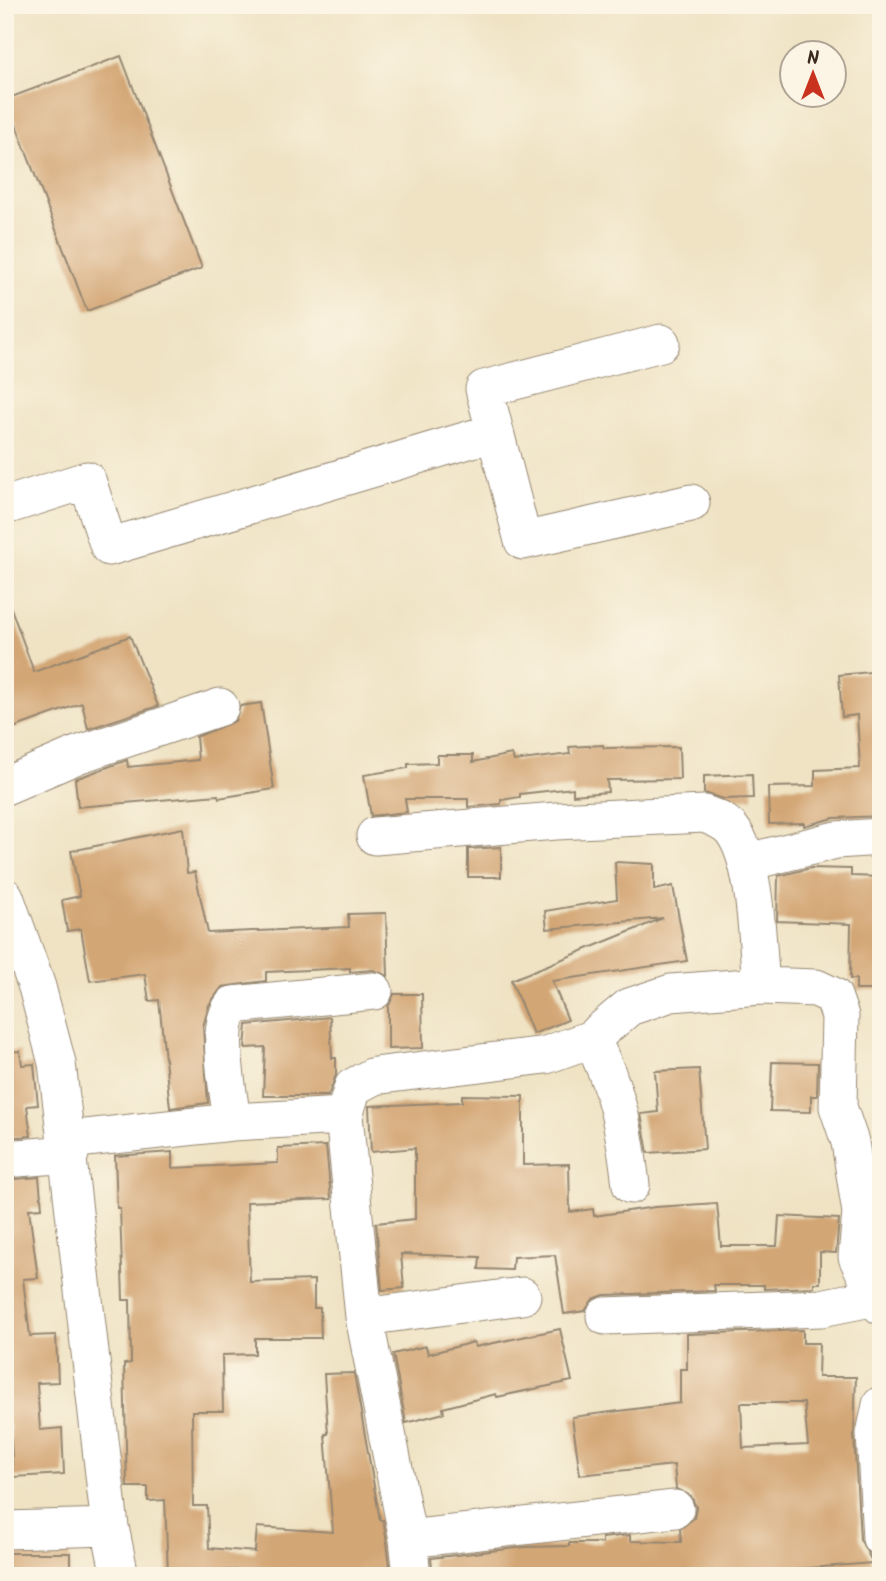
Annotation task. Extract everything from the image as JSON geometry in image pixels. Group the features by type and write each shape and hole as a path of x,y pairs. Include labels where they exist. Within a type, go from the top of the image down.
{"street":[{"path":"661,343 484,389 523,541 691,503"},
{"path":"5,506 87,480 109,547 495,432"},
{"path":"5,786 77,755 220,707"},
{"path":"375,836 556,821 704,814 732,829 748,862 761,986"},
{"path":"748,862 836,839 881,837"},
{"path":"5,897 37,988 57,1063 69,1147 110,1527 120,1576"},
{"path":"412,1576 408,1539 364,1317 344,1115 353,1087 374,1076 547,1055 592,1039 629,1007 671,993 761,986 816,988 833,996 840,1016 838,1107 865,1141 871,1212 857,1257 879,1302 821,1308 605,1316"},
{"path":"232,1122 223,1030 225,1015 233,1005 374,991"},
{"path":"592,1039 607,1066 619,1103 631,1185"},
{"path":"5,1159 232,1122 344,1115"},
{"path":"364,1317 522,1296"},
{"path":"881,1405 875,1434 881,1538"},
{"path":"408,1539 675,1509"},
{"path":"11,1520 110,1527"}],"building":[{"path":"121,56 202,268 87,311 6,99"},
{"path":"8,600 34,672 130,636 158,706 88,729 82,703 5,731 5,601"},
{"path":"881,671 881,816 834,818 804,826 804,823 769,824 768,787 815,786 815,770 860,768 857,715 842,717 839,675"},
{"path":"261,703 274,789 219,798 218,795 78,807 75,779 127,760 128,767 198,760 196,737 235,721 240,706"},
{"path":"603,745 604,748 679,747 680,779 607,780 608,792 573,795 573,788 520,794 520,797 501,800 501,804 468,807 468,799 405,799 407,812 371,816 364,775 408,768 408,764 437,763 437,755 473,755 473,762 512,754 514,761 570,754 569,747"},
{"path":"752,774 753,798 724,799 704,793 704,776"},
{"path":"183,828 187,873 195,872 208,933 349,927 348,914 386,913 388,976 373,970 350,972 350,968 266,972 266,981 222,987 209,1005 203,1027 208,1103 170,1108 159,1000 149,1001 145,974 90,981 81,929 67,931 62,900 80,896 71,851"},
{"path":"501,847 501,877 468,877 468,849"},
{"path":"615,862 654,864 654,890 673,886 687,961 552,981 568,1020 533,1034 511,980 663,918 547,929 545,911 617,899"},
{"path":"811,868 851,869 851,876 881,877 881,990 856,990 856,979 850,979 851,924 777,921 778,876"},
{"path":"394,994 422,994 423,1048 388,1049 388,1007"},
{"path":"330,1017 332,1058 336,1058 336,1075 328,1096 263,1096 265,1047 245,1048 247,1025"},
{"path":"20,1051 22,1065 34,1064 38,1105 27,1106 31,1136 5,1138 5,1052"},
{"path":"772,1062 818,1063 817,1096 811,1096 811,1112 770,1111"},
{"path":"699,1069 705,1149 648,1153 641,1114 658,1112 655,1071"},
{"path":"462,1095 523,1096 523,1165 569,1164 570,1212 593,1209 594,1216 655,1207 717,1203 721,1246 777,1246 779,1216 839,1219 836,1253 820,1252 820,1283 814,1283 814,1287 764,1289 764,1285 714,1285 715,1291 604,1295 593,1299 585,1311 564,1314 555,1255 513,1257 512,1270 479,1269 480,1257 401,1254 404,1288 382,1290 376,1223 415,1219 415,1148 371,1152 369,1106 462,1102"},
{"path":"326,1146 331,1199 247,1202 250,1282 314,1280 314,1308 320,1308 321,1338 255,1338 255,1354 222,1355 223,1411 192,1411 193,1506 207,1506 209,1548 255,1552 257,1527 333,1532 325,1434 328,1434 324,1374 354,1373 380,1520 383,1520 391,1576 348,1576 287,1569 287,1576 236,1576 236,1570 168,1573 165,1500 148,1501 148,1487 127,1487 124,1364 131,1363 130,1300 123,1300 120,1208 117,1208 115,1156 172,1152 172,1168 278,1163 278,1148"},
{"path":"39,1177 42,1208 29,1209 38,1278 23,1279 30,1336 56,1335 58,1382 37,1383 40,1430 62,1428 64,1474 13,1477 10,1425 5,1425 5,1180"},
{"path":"560,1329 572,1381 497,1397 496,1394 443,1408 444,1413 406,1423 393,1354 426,1346 428,1354 474,1342 475,1347"},
{"path":"803,1330 803,1343 819,1343 818,1377 856,1377 854,1435 860,1539 873,1563 798,1569 797,1576 433,1576 431,1558 525,1547 569,1546 569,1543 602,1543 602,1538 630,1535 630,1541 681,1542 680,1529 694,1518 696,1507 691,1496 676,1489 674,1465 580,1475 572,1417 680,1403 680,1369 687,1369 687,1334","holes":["741,1403 804,1403 808,1445 743,1448"]},
{"path":"6,1553 70,1553 70,1576 6,1576"}]}
